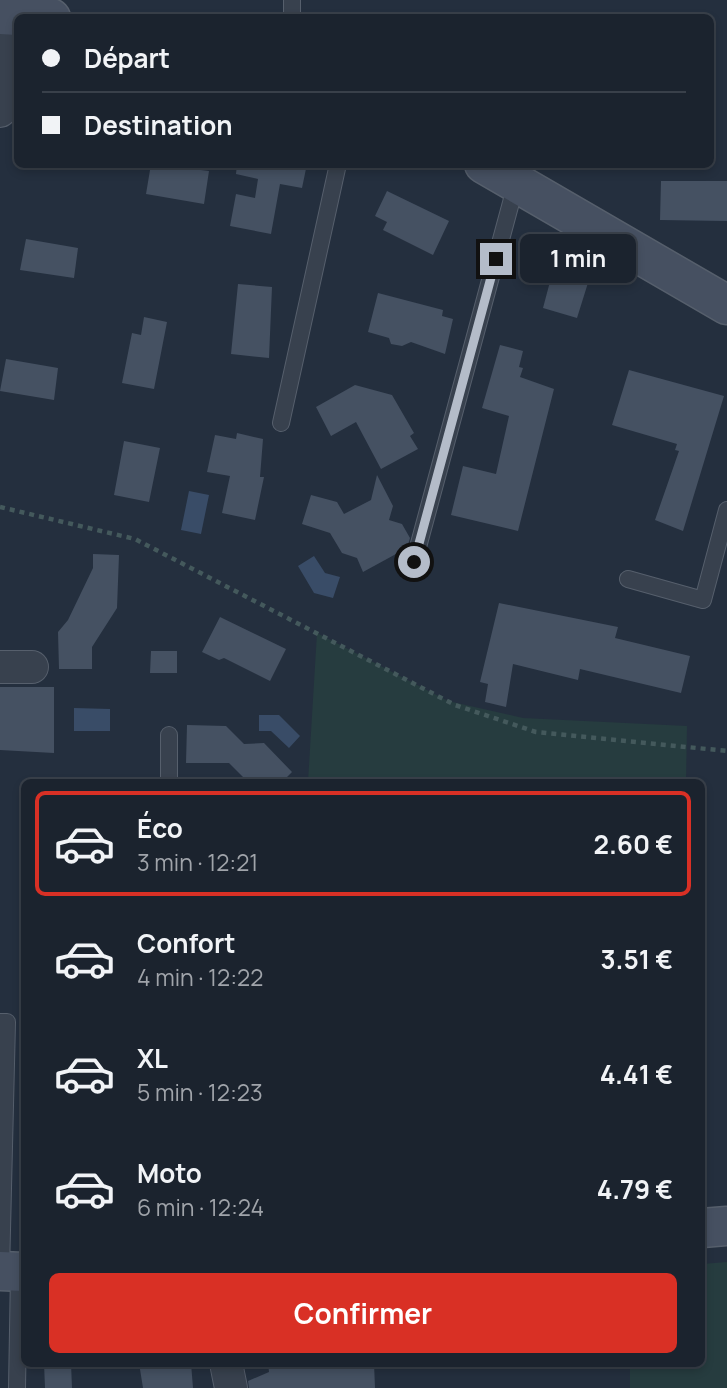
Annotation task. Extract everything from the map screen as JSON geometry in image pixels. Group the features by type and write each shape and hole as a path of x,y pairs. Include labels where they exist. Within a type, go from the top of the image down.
{"street":[{"path":"53,0 69,14"},
{"path":"0,111 14,53"},
{"path":"490,168 727,305"},
{"path":"0,667 32,667"},
{"path":"705,1228 727,1226"},
{"path":"227,1367 231,1388"}],"lane":[{"path":"281,423 337,168"},
{"path":"414,562 516,184"},
{"path":"628,579 703,600 727,510"},
{"path":"169,736 169,779"},
{"path":"0,1022 7,1022 11,1271 17,1388"}],"path":[{"path":"0,508 135,539 455,705 536,732 727,751"}],"green space":[{"path":"317,633 448,701 523,718 687,726 686,779 308,779"},
{"path":"727,1262 727,1388 630,1388 630,1367 705,1367 705,1264"}],"water":[{"path":"189,491 209,495 201,534 181,530"},
{"path":"314,556 325,573 340,577 333,598 314,593 298,566"},
{"path":"74,708 110,709 110,731 74,731"},
{"path":"259,715 279,715 300,736 289,748 271,731 259,731"}],"building":[{"path":"150,168 209,171 204,204 146,194"},
{"path":"237,168 306,168 302,188 280,184 271,234 230,226 236,194 255,198 258,179 236,174"},
{"path":"661,181 727,181 727,221 660,220"},
{"path":"387,191 449,221 433,255 383,230 387,222 375,216"},
{"path":"26,239 78,248 74,278 20,270"},
{"path":"556,259 592,270 577,318 543,308"},
{"path":"238,284 272,287 269,358 231,354"},
{"path":"378,293 443,310 442,316 453,319 445,354 411,342 402,346 391,344 389,338 368,332"},
{"path":"144,317 167,322 154,389 122,383 132,333 141,335"},
{"path":"500,345 523,351 519,367 523,368 520,377 554,389 518,531 451,515 463,466 496,474 509,416 482,408"},
{"path":"6,359 58,368 54,400 0,391"},
{"path":"629,370 724,396 683,531 655,520 679,451 675,450 677,444 612,425"},
{"path":"355,385 392,395 414,433 410,436 418,449 381,469 356,422 331,436 316,407"},
{"path":"237,433 263,439 260,477 264,477 255,520 222,513 230,476 207,472 215,435 236,439"},
{"path":"124,441 160,448 149,502 114,495"},
{"path":"377,475 393,506 389,520 402,524 410,538 407,548 363,572 357,558 342,553 330,533 302,524 311,495 337,502 344,514 371,500"},
{"path":"93,554 119,555 117,608 92,647 92,669 59,669 58,632 68,620 93,568"},
{"path":"499,603 618,627 615,638 690,656 681,693 580,669 578,680 513,664 506,707 485,702 488,684 480,682"},
{"path":"220,617 286,649 270,681 224,658 219,660 202,652"},
{"path":"151,651 177,651 177,673 150,673"},
{"path":"0,687 54,687 54,753 0,750"},
{"path":"187,725 226,726 244,744 264,743 292,772 285,779 245,779 229,763 186,763"},
{"path":"44,1367 71,1367 72,1388 45,1388"},
{"path":"140,1367 191,1367 193,1388 143,1388"},
{"path":"268,1367 374,1367 375,1388 249,1388 248,1381 269,1372"}],"route":[{"path":"414,562 496,259"}]}
